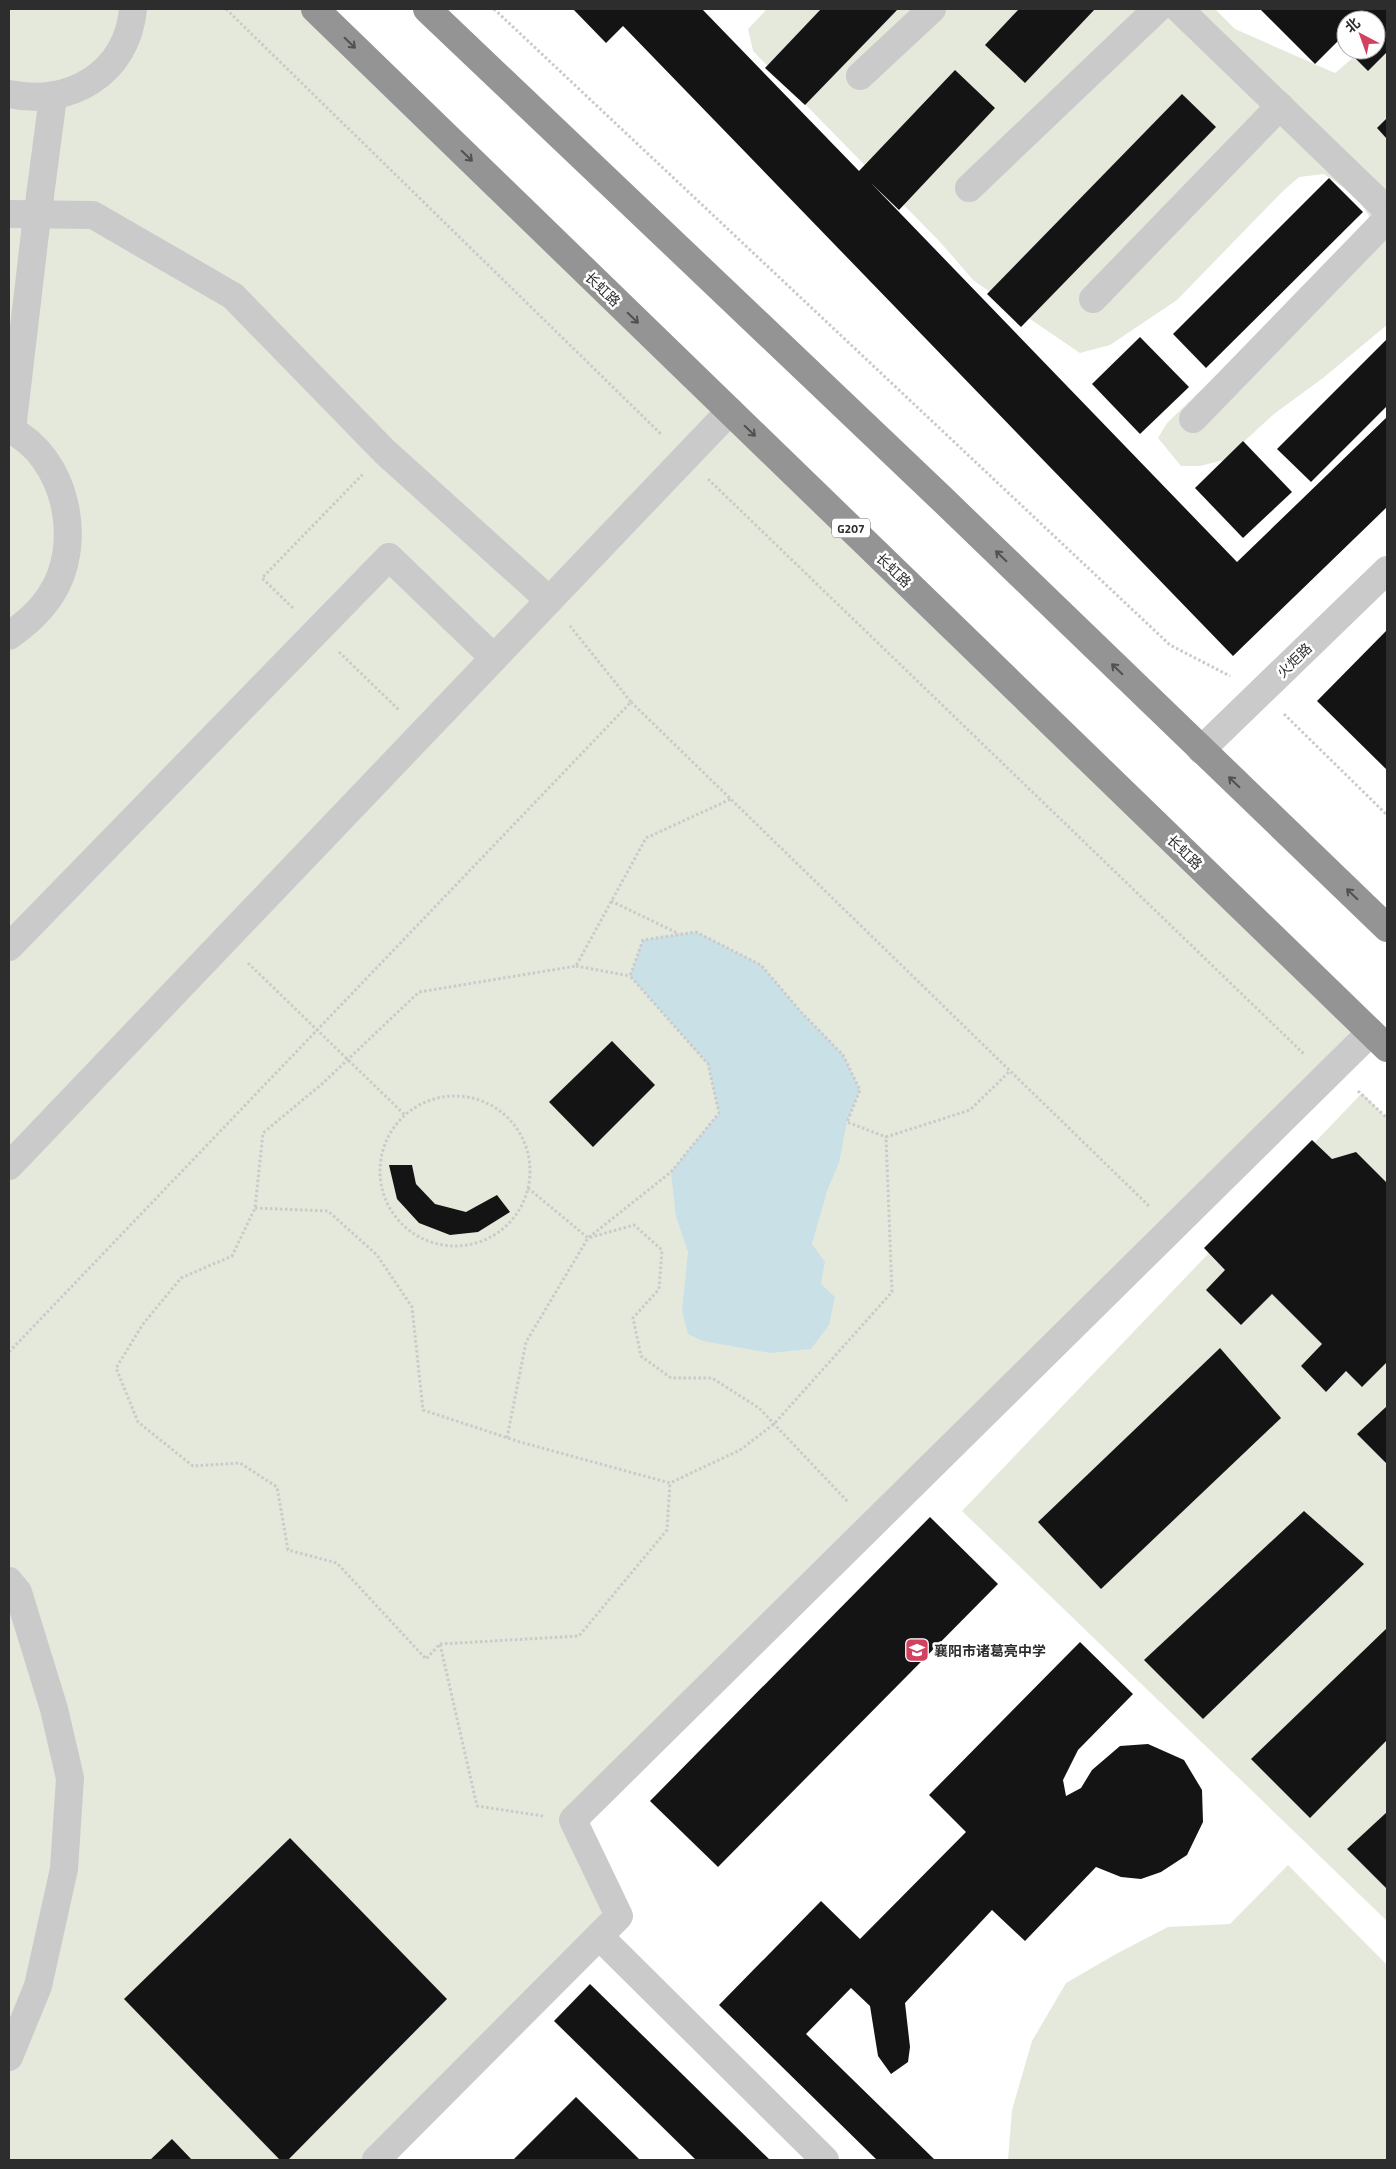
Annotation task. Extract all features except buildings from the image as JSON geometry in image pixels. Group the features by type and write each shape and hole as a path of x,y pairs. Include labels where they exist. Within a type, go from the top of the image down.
{"highway":[{"name":"长虹路","path":"315,9 1379,1040"},
{"path":"427,9 940,497 1387,928"}],"street":[{"path":"9,94 29,98 53,97 80,88 104,72 121,50 132,23 133,9"},
{"path":"860,76 932,9"},
{"path":"969,188 1157,9"},
{"path":"1179,9 1387,210"},
{"path":"9,636 31,620 51,596 64,566 69,536 66,504 54,475 36,450 10,430 53,97"},
{"path":"1093,300 1280,106"},
{"path":"9,214 93,215 233,296 384,452 549,600"},
{"path":"1193,419 1387,219"},
{"path":"10,1162 730,411"},
{"path":"9,947 389,557 494,658"},
{"name":"火炬路","path":"1201,750 1387,570"},
{"path":"376,2160 619,1916 573,1820 1326,1076 1379,1040"},
{"path":"9,1581 18,1592 49,1691 70,1778 64,1869 60,1888 38,1986 9,2057"},
{"path":"599,1936 825,2160"}],"path":[{"path":"226,9 1326,1076 1362,1093 1387,1118"},
{"path":"494,9 1170,645 1261,692 1387,815"},
{"path":"549,600 631,702 1172,1229"},
{"path":"9,1352 631,702"},
{"path":"576,966 646,838 731,799"},
{"path":"611,901 679,934"},
{"path":"630,976 643,940 696,932 761,965 801,1012 844,1055 860,1090 847,1122 886,1137 970,1110 1010,1071"},
{"path":"224,940 405,1114"},
{"path":"507,1438 526,1342 588,1238 671,1172 719,1113 708,1064 630,976 576,966 420,992 349,1060 263,1132 255,1208 232,1256 181,1278 142,1324 116,1368 138,1422 192,1466 240,1463 276,1487 288,1550 337,1563 426,1659 440,1644 579,1636 667,1530 670,1483"},
{"path":"452,1096 477,1099 500,1110 517,1128 528,1151 531,1176 528,1188 525,1201 511,1222 492,1238 469,1246 444,1246 421,1239 401,1224 387,1205 380,1181 381,1156 390,1134 405,1114 427,1101 452,1096"},
{"path":"255,1208 328,1211 377,1254 412,1308 423,1410 507,1438 670,1483 740,1450 774,1424 892,1292 886,1137"},
{"path":"528,1188 588,1238"},
{"path":"588,1238 634,1225 662,1250 659,1289 633,1318 641,1356 671,1378 712,1378 759,1408 872,1526"},
{"path":"440,1644 478,1806 573,1820"}],"shaded area":[{"path":"9,9 315,9 1371,1032 573,1820 619,1916 370,2160 9,2160"},
{"path":"767,9 1215,9 1235,29 1335,73 1350,60 1386,60 1387,29 1387,325 1323,378 1274,414 1224,460 1200,466 1181,466 1158,438 1167,423 1363,233 1369,216 1356,196 1324,174 1299,177 1282,192 1177,300 1110,345 1080,353 974,281 940,242 753,51 748,29"},
{"path":"1362,1093 1387,1118 1387,1921 962,1511"},
{"path":"1288,1865 1387,1965 1387,2160 1008,2160 1012,2110 1032,2041 1066,1983 1168,1927 1230,1924"}],"water":[{"path":"696,932 761,965 801,1012 843,1055 860,1090 847,1122 839,1163 827,1191 812,1244 825,1262 821,1284 835,1297 829,1325 811,1349 770,1353 703,1341 688,1334 682,1311 688,1252 676,1217 671,1172 719,1113 708,1064 630,976 643,940"}],"place":[{"name":"襄阳市诸葛亮中学","path":"917,1650"}]}
